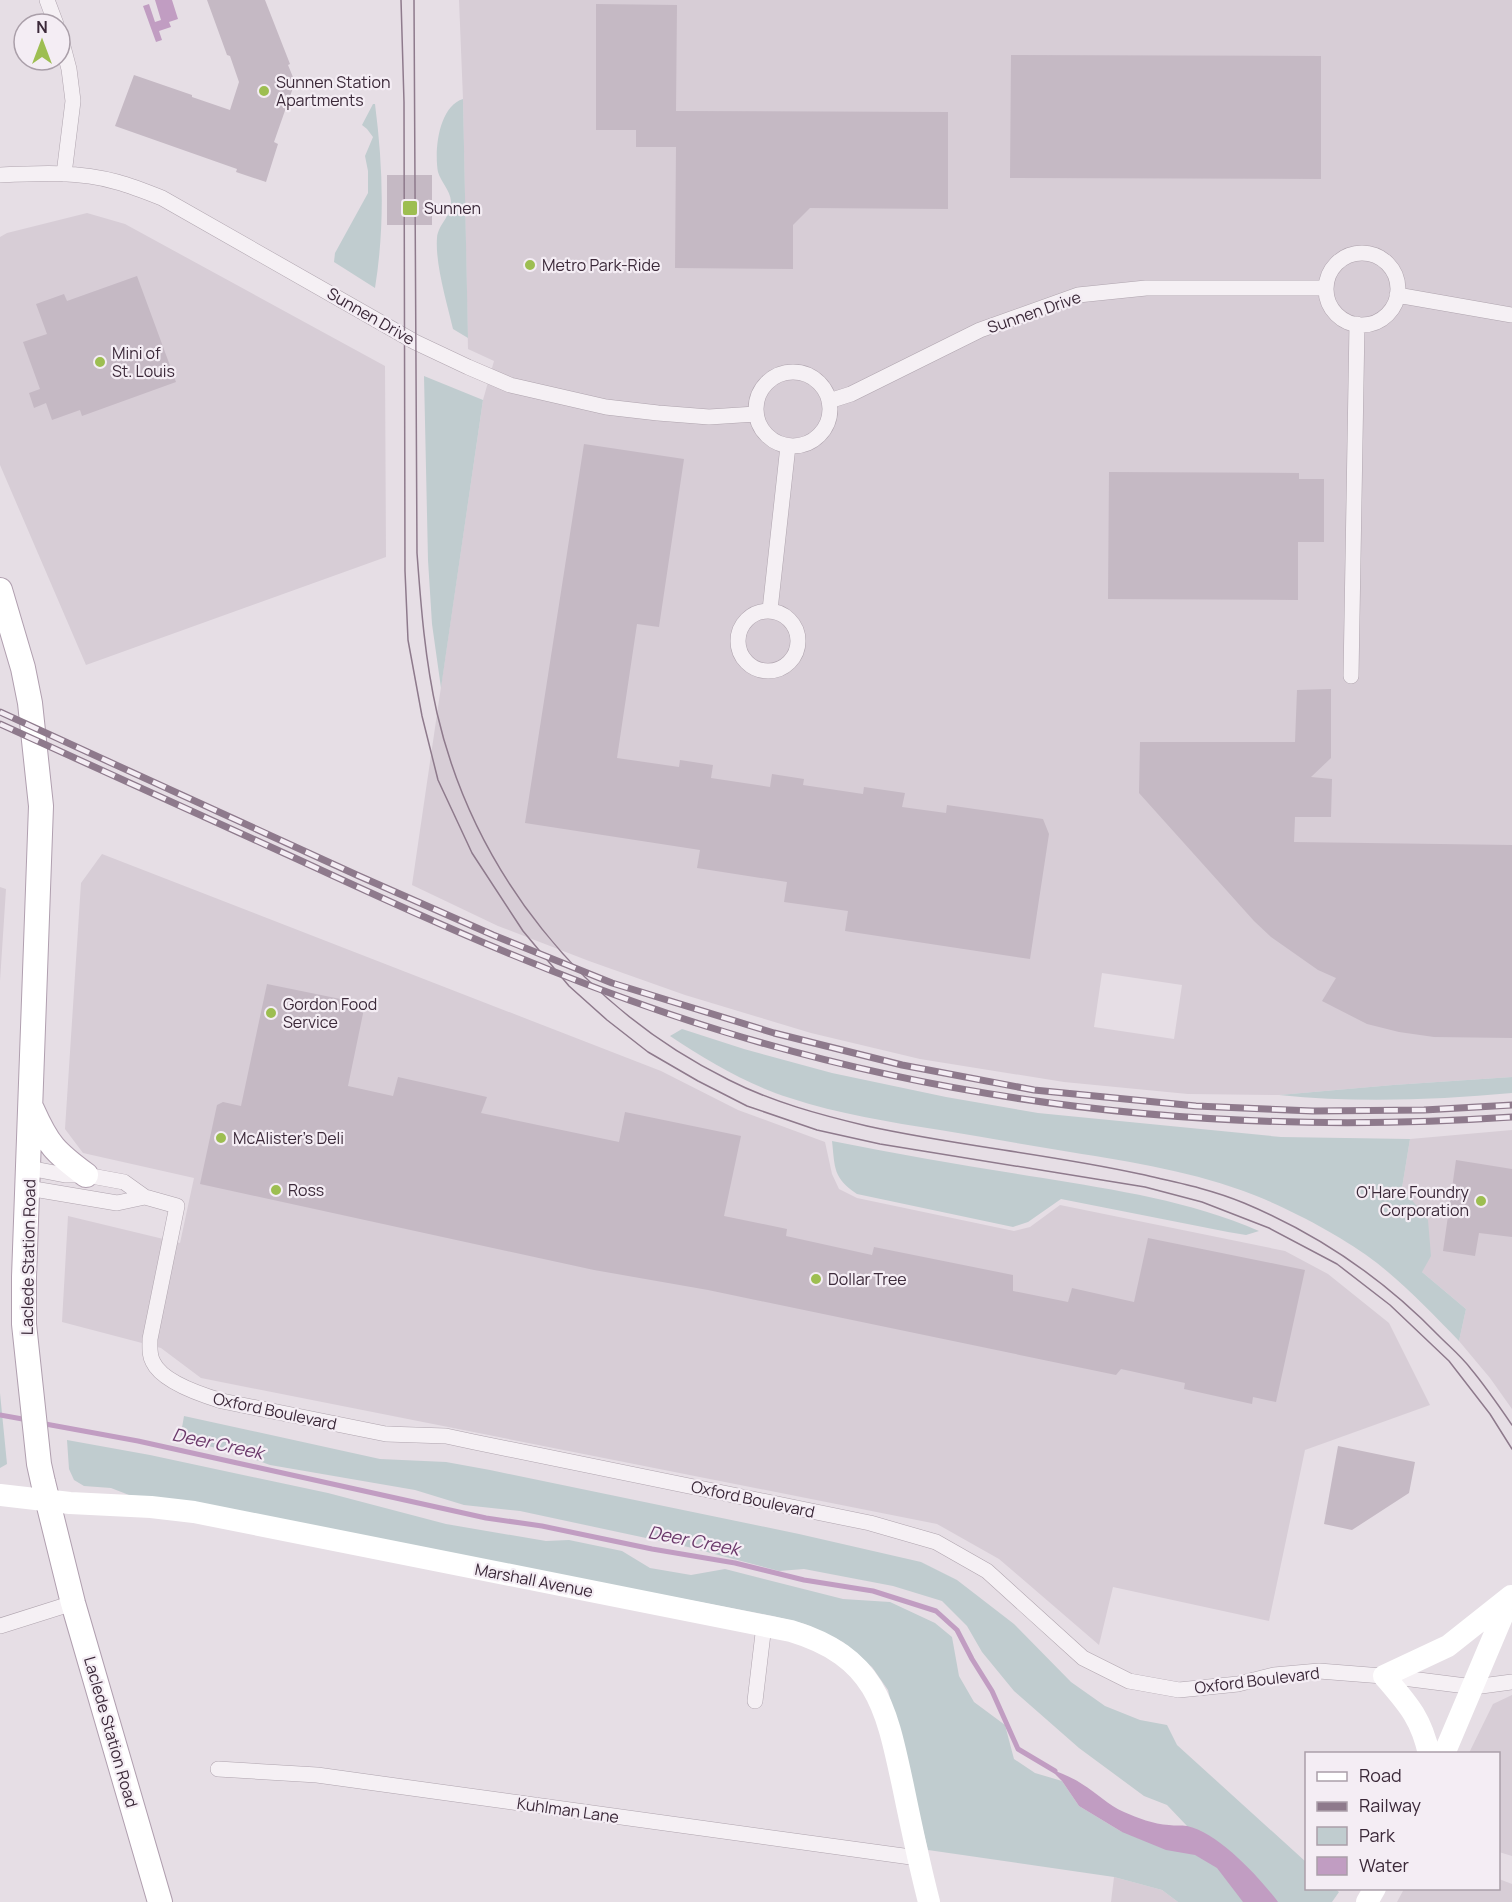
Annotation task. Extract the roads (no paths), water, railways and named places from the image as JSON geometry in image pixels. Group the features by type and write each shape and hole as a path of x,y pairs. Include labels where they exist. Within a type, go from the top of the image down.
{"main road":[{"name":"Laclede Station Road","path":"0,590 23,668 30,703 41,806 24,1277 24,1324 39,1464 73,1603 160,1902"},
{"path":"30,1106 49,1142 61,1156 87,1175"}],"street":[{"path":"64,174 73,101 69,72"},
{"name":"Sunnen Drive","path":"0,175 78,174 117,182 162,198 415,342 510,385 606,407 647,412 709,417 756,414"},
{"path":"1368,253 1383,259 1394,271 1398,287 1397,295 1391,309 1380,320 1357,324 1349,322 1335,312 1327,297 1329,273 1338,261 1352,254 1368,253"},
{"name":"Sunnen Drive","path":"829,401 851,394 980,330 1078,294 1146,288 1326,288"},
{"path":"1397,295 1512,315"},
{"path":"1351,676 1357,324"},
{"path":"790,372 798,372 814,379 824,388 829,401 829,419 820,434 806,444 788,446 770,438 761,427 756,414 758,398 767,383 790,372"},
{"path":"770,610 788,446"},
{"path":"770,610 779,612 794,625 798,634 798,644 795,654 782,668 762,671 752,667 739,652 738,632 750,616 759,611 770,610"},
{"name":"Oxford Boulevard","path":"29,1178 65,1174 87,1175 124,1182 145,1197 177,1206 150,1339 150,1353 153,1363 161,1374 198,1394 222,1401 386,1434 446,1436 870,1523 936,1542 987,1571 1083,1658 1129,1681 1179,1690 1238,1684 1274,1675 1319,1671 1473,1687 1512,1682"},
{"name":"Oxford Boulevard","path":"29,1178 117,1203 145,1197"},
{"name":"Marshall Avenue","path":"0,1495 70,1503 151,1507 194,1512 812,1637 829,1645 854,1665 872,1686 885,1712 929,1902"},
{"path":"1429,1752 1423,1729 1416,1715 1384,1676 1448,1646 1512,1595"},
{"path":"1445,1752 1512,1595"},
{"path":"0,1626 73,1603"},
{"path":"755,1701 764,1626"},
{"name":"Kuhlman Lane","path":"218,1769 317,1775 918,1858"}],"water":[{"path":"155,0 172,0 178,19 169,22 171,27 159,31 162,40 156,42 143,6 149,4 155,22 161,20"},
{"path":"1049,1768 1070,1777 1124,1812 1157,1823 1187,1826 1212,1837 1237,1857 1278,1902 1243,1902 1217,1868 1195,1855 1166,1850 1122,1832 1079,1806 1062,1781"}],"waterway":[{"name":"Deer Creek","path":"0,1415 28,1420"},
{"name":"Deer Creek","path":"40,1423 138,1441 486,1518 542,1526 652,1549 735,1563 804,1580 873,1591 936,1611 957,1630 992,1691 1018,1749 1055,1771"}],"tram line":[{"path":"401,0 404,102 405,571 408,640 422,716 438,780 472,853 523,931 569,986 607,1020 648,1052 747,1106 817,1130 880,1144 1145,1187 1202,1202 1269,1228 1337,1264 1390,1305 1449,1361 1490,1414 1512,1449"},
{"path":"414,0 417,553 426,653 437,713 454,771 478,827 507,880 542,929 582,974 627,1015 676,1050 729,1080 762,1095 867,1126 1106,1167 1193,1186 1244,1203 1271,1215 1348,1259 1418,1315 1456,1352 1512,1425"}],"railway":[{"path":"0,712 493,935 612,983 774,1033 902,1065 1034,1090 1196,1106 1313,1111 1424,1110 1512,1105"},
{"path":"0,724 402,907 561,975 725,1032 821,1059 918,1081 1016,1098 1214,1119 1413,1122 1512,1117"}],"place":[{"name":"Sunnen Station Apartments","path":"264,91"},
{"name":"Sunnen","path":"410,208"},
{"name":"Metro Park-Ride","path":"530,265"},
{"name":"Mini of St. Louis","path":"100,362"},
{"name":"Gordon Food Service","path":"271,1013"},
{"name":"McAlister's Deli","path":"221,1138"},
{"name":"Ross","path":"276,1190"},
{"name":"O'Hare Foundry Corporation","path":"1481,1201"},
{"name":"Dollar Tree","path":"816,1279"}]}
